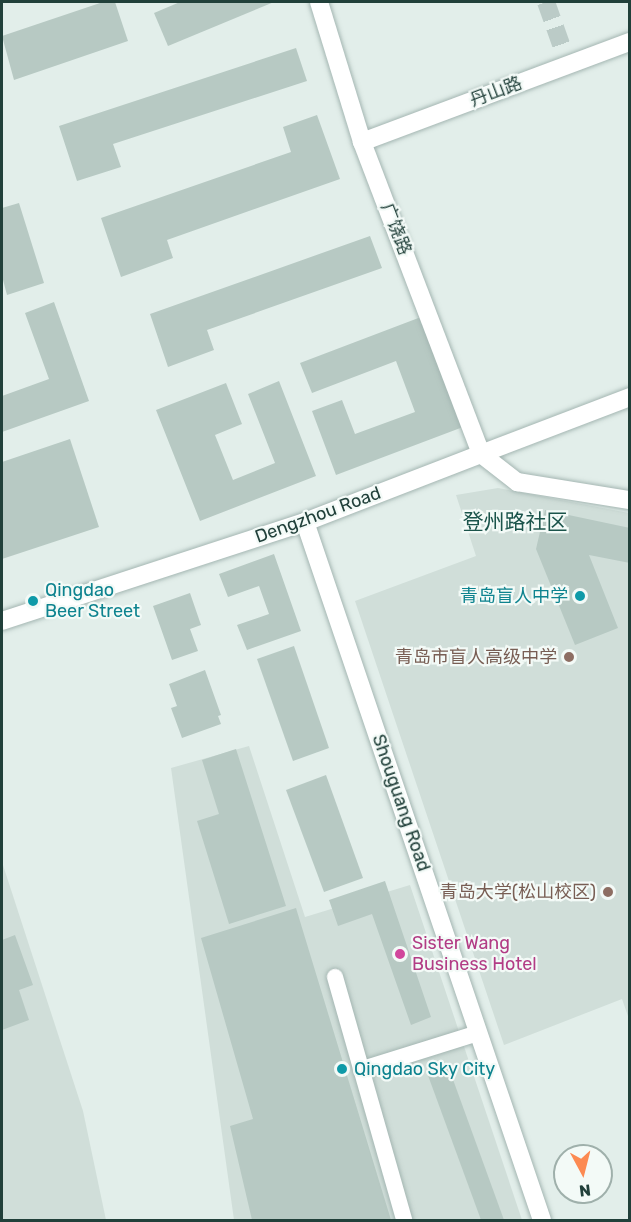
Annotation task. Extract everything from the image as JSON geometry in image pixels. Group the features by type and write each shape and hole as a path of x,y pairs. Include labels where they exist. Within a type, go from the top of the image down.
{"street":[{"name":"广饶路","path":"319,2 362,142 481,454"},
{"name":"丹山路","path":"362,142 566,57 630,42"},
{"name":"Dengzhou Road","path":"2,621 305,522 630,397"},
{"path":"481,454 517,482 630,500"},
{"name":"Shouguang Road","path":"305,522 542,1221"},
{"path":"335,977 363,1069 404,1221"},
{"path":"363,1069 478,1033"}],"shaded area":[{"path":"498,488 629,513 629,1019 622,999 504,1045 355,601 476,556 456,495"},
{"name":"Qingdao Sky City","path":"249,746 305,917 410,885 522,1220 234,1220 171,768"},
{"path":"2,862 83,1111 106,1220 2,1220"}],"building":[{"path":"103,2 115,2 128,41 14,80 2,36"},
{"path":"180,2 274,2 168,46 154,13"},
{"path":"296,48 307,81 113,144 121,167 77,181 59,126"},
{"path":"317,115 340,179 167,240 173,258 121,277 101,218 291,152 283,127"},
{"path":"19,203 44,283 7,295 2,276 2,208"},
{"path":"370,236 382,268 207,330 214,350 168,367 150,314"},
{"path":"54,302 89,401 2,432 2,396 49,379 25,313"},
{"path":"421,317 463,427 336,475 312,411 342,400 355,434 415,412 396,361 312,393 300,363"},
{"path":"279,381 316,476 200,521 156,410 226,383 242,424 215,435 233,480 275,463 248,394"},
{"path":"70,439 99,527 2,559 2,462"},
{"name":"青岛盲人中学","path":"545,510 630,528 630,563 589,555 618,628 575,645 536,549"},
{"path":"274,554 301,631 247,650 237,625 269,614 259,586 228,597 219,574"},
{"path":"190,593 201,625 190,629 198,651 172,660 153,606"},
{"path":"294,646 329,748 293,761 257,659"},
{"path":"205,670 221,715 218,716 221,724 182,738 171,708 177,706 169,684"},
{"path":"236,749 286,906 229,924 197,821 219,814 202,760"},
{"path":"326,775 363,878 324,892 286,790"},
{"path":"385,881 431,1017 411,1025 372,914 338,926 329,900"},
{"path":"296,908 391,1220 252,1220 230,1126 253,1119 201,938"},
{"path":"15,935 33,985 19,990 29,1020 2,1030 2,940"},
{"path":"447,1063 504,1220 481,1220 426,1070"}],"tunnel":[{"path":"546,2 563,50"}],"place":[{"name":"青岛盲人中学","path":"580,596"},
{"name":"Qingdao Beer Street","path":"33,601"},
{"name":"青岛市盲人高级中学","path":"569,657"},
{"name":"青岛大学(松山校区)","path":"608,892"},
{"name":"Sister Wang Business Hotel","path":"400,954"},
{"name":"Qingdao Sky City","path":"342,1069"}],"district":[{"name":"登州路社区","path":"515,522"}]}
